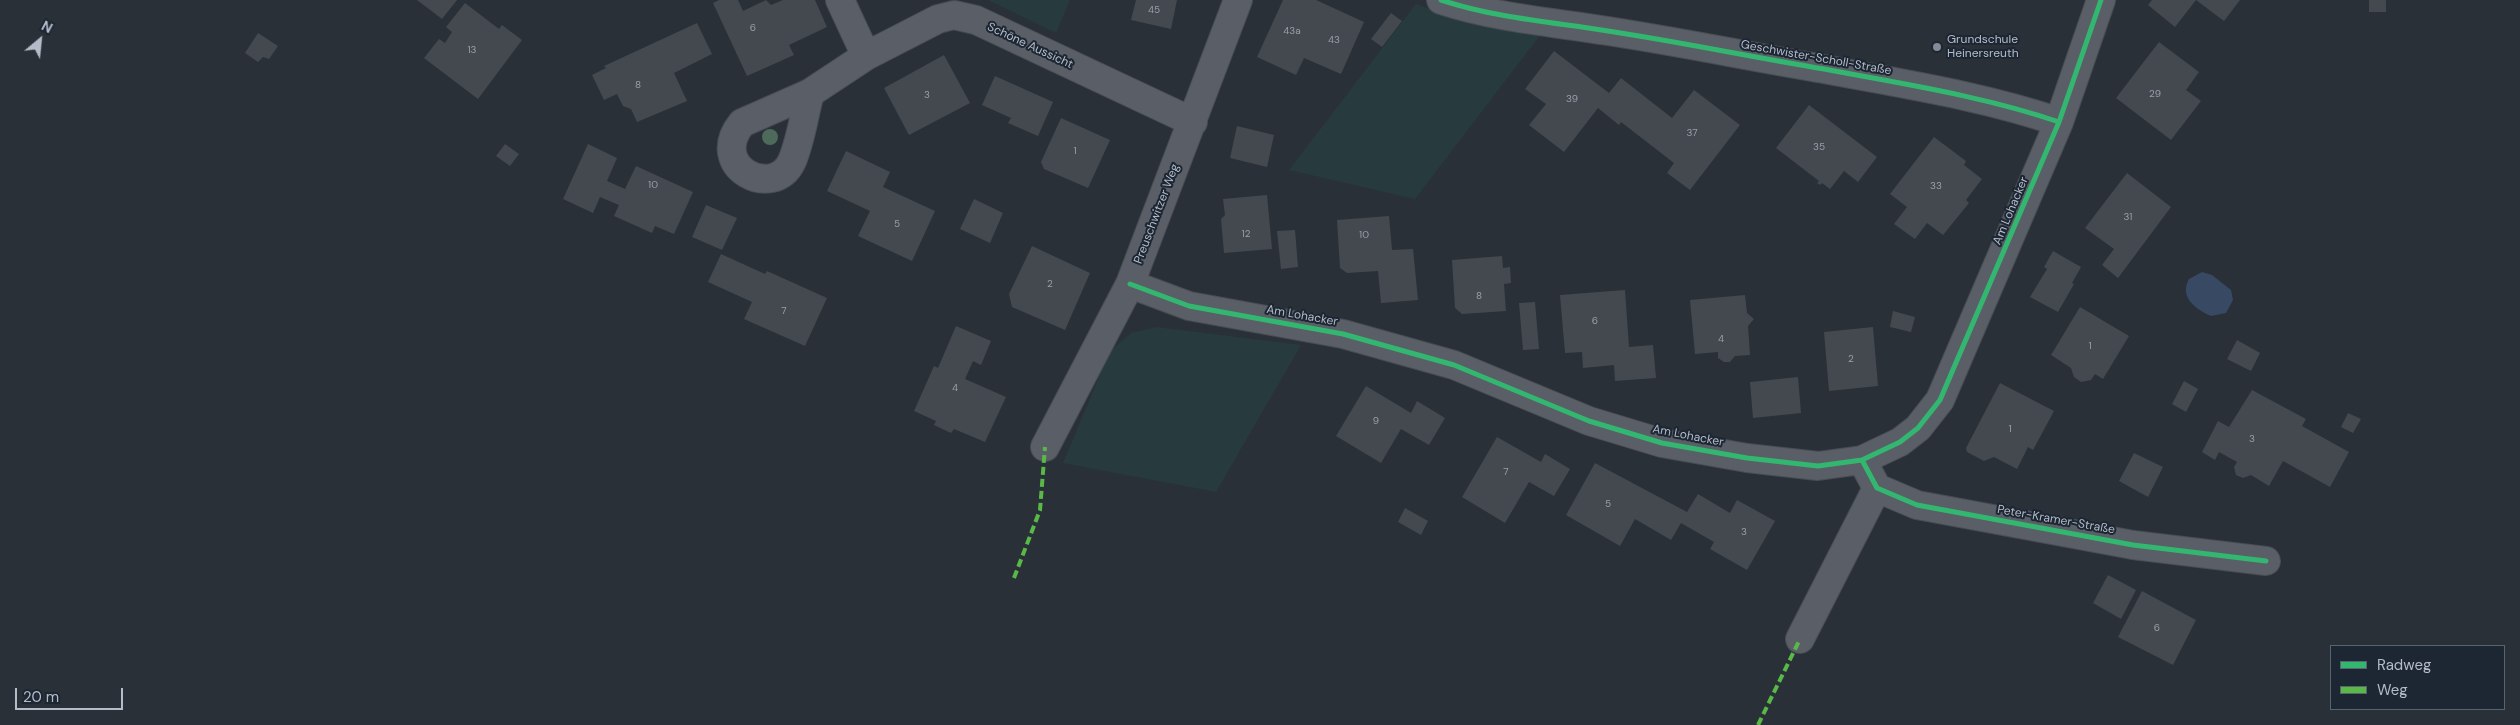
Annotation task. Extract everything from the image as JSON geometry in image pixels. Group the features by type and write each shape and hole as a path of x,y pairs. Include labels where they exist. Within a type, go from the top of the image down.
{"street":[{"path":"840,0 866,56"},
{"name":"Preuschwitzer Weg","path":"1045,447 1130,284 1238,0"},
{"name":"Geschwister-Scholl-Straße","path":"1441,0 1472,10 1514,19 1608,31 1957,93 2020,108 2059,122"},
{"path":"2059,122 2101,0"},
{"name":"Schöne Aussicht","path":"810,93 866,56 938,19 954,15 967,17 1193,122"},
{"name":"Am Lohacker","path":"1130,284 1189,306 1343,334 1454,365 1590,421 1662,443 1747,458 1818,466 1862,460 1883,452 1912,433 1940,400 2059,122"},
{"path":"1800,639 1877,488 1862,460"},
{"name":"Peter-Kramer-Straße","path":"1877,488 1916,505 1926,507 2133,545 2266,561"}],"green space":[{"path":"988,0 1070,0 1056,33"},
{"path":"1416,4 1435,11 1541,34 1415,199 1289,170"},
{"path":"1156,327 1301,345 1216,492 1063,463 1110,351 1131,333"}],"water":[{"path":"2202,272 2212,275 2231,290 2233,300 2226,313 2211,316 2199,310 2187,297 2186,285 2189,279"}],"building":[{"path":"417,0 457,0 442,19"},
{"path":"719,0 738,0 743,11 766,0 771,5 783,0 815,0 827,27 789,45 794,55 747,76 713,3"},
{"path":"1136,0 1177,0 1171,29 1131,20"},
{"path":"1283,0 1316,0 1364,22 1341,74 1304,58 1296,75 1257,57"},
{"path":"2152,0 2196,0 2175,27 2148,5"},
{"path":"2196,0 2240,0 2224,21"},
{"path":"2369,0 2386,0 2386,12 2369,12"},
{"path":"465,3 499,29 502,25 522,40 478,99 424,58 439,39 445,43 452,32 446,27"},
{"path":"1391,13 1402,21 1382,47 1371,39"},
{"path":"697,23 712,54 674,73 687,101 637,122 631,109 623,106 617,94 604,100 592,75 606,68 604,66"},
{"path":"258,33 278,46 269,59 263,57 258,62 245,53"},
{"path":"2159,42 2199,72 2186,90 2201,101 2171,140 2116,98"},
{"path":"1554,51 1609,93 1621,78 1672,118 1694,90 1740,125 1690,190 1667,173 1674,163 1621,122 1619,125 1598,108 1564,152 1529,125 1546,104 1525,89"},
{"path":"944,55 970,103 909,135 884,88"},
{"path":"995,76 1053,102 1038,136 1008,123 1011,118 982,105"},
{"path":"1809,105 1877,157 1858,182 1844,171 1830,189 1822,183 1820,185 1817,183 1819,181 1776,148"},
{"path":"1061,118 1110,140 1088,188 1044,169 1041,162"},
{"path":"1237,126 1274,135 1267,167 1230,158"},
{"path":"1934,137 1966,161 1964,165 1982,179 1966,200 1969,203 1943,235 1927,223 1915,239 1894,224 1907,207 1890,194"},
{"path":"505,144 519,154 510,166 496,156"},
{"path":"588,144 617,158 607,181 625,189 636,166 693,192 674,234 655,226 652,233 614,216 619,205 600,197 593,213 563,199"},
{"path":"846,151 890,172 883,187 935,211 912,261 858,236 870,211 827,191"},
{"path":"2127,173 2171,207 2118,278 2102,265 2114,249 2085,228"},
{"path":"1267,195 1272,249 1224,253 1221,219 1225,215 1223,199"},
{"path":"974,199 1003,213 990,243 960,229"},
{"path":"706,205 737,218 722,250 692,237"},
{"path":"1389,216 1392,250 1413,249 1418,300 1381,303 1378,271 1347,273 1340,268 1337,220"},
{"path":"1295,230 1298,267 1281,269 1277,231"},
{"path":"1032,246 1090,273 1065,330 1012,307 1009,294"},
{"path":"2053,251 2081,267 2072,283 2074,284 2058,312 2030,297 2047,269 2044,267"},
{"path":"721,254 765,274 767,271 827,298 805,346 744,319 752,302 708,282"},
{"path":"1502,256 1503,268 1510,267 1511,283 1504,284 1506,311 1462,314 1455,308 1452,260"},
{"path":"1625,290 1629,347 1653,345 1656,378 1615,381 1614,365 1583,368 1582,352 1565,353 1560,295"},
{"path":"1745,295 1747,313 1754,319 1748,326 1750,355 1735,356 1730,362 1724,362 1718,358 1718,352 1695,354 1690,300"},
{"path":"1535,302 1539,349 1523,350 1519,303"},
{"path":"2080,307 2129,336 2103,379 2095,374 2091,380 2081,382 2074,377 2071,368 2051,355"},
{"path":"1893,311 1915,317 1911,332 1890,327"},
{"path":"956,326 991,341 981,365 973,361 965,379 1006,397 985,442 954,429 951,433 934,425 936,421 914,411 934,366 938,368"},
{"path":"1873,327 1878,386 1829,391 1824,332"},
{"path":"2237,340 2260,353 2251,371 2227,359"},
{"path":"1798,377 1801,413 1753,418 1750,382"},
{"path":"2184,381 2198,389 2186,412 2172,404"},
{"path":"2000,383 2054,411 2033,450 2028,447 2017,469 1994,457 1984,461 1967,452 1966,448"},
{"path":"1366,386 1411,413 1417,401 1445,418 1429,445 1401,429 1381,463 1336,436"},
{"path":"2252,390 2306,419 2302,426 2349,452 2330,487 2283,461 2269,486 2251,475 2243,478 2236,475 2234,467 2237,462 2219,452 2215,460 2202,452 2218,421 2229,427"},
{"path":"2348,413 2361,419 2353,433 2341,427"},
{"path":"1497,437 1541,462 1545,454 1570,469 1554,496 1529,482 1505,523 1462,497"},
{"path":"2134,453 2163,467 2148,497 2119,481"},
{"path":"1595,463 1687,512 1698,494 1730,513 1737,500 1775,521 1747,570 1710,549 1714,542 1681,523 1671,540 1635,519 1620,546 1566,515"},
{"path":"1405,508 1428,521 1421,535 1398,522"},
{"path":"2108,575 2136,590 2121,619 2093,603"},
{"path":"2142,591 2196,620 2173,665 2118,637"}],"marked path":[{"path":"1014,578 1040,510 1045,447"},
{"path":"1758,725 1800,639"}],"cycle path":[{"path":"1441,0 1482,11 1524,19 1662,40 1913,86 2001,105 2059,122"},
{"path":"1130,284 1189,306 1343,334 1454,365 1589,421 1662,443 1747,458 1818,466 1862,460 1900,442 1918,428 1940,400 2059,122 2101,0"},
{"path":"1862,460 1877,488 1917,505 2133,545 2266,561"}],"place":[{"name":"Grundschule Heinersreuth","path":"1937,47"}]}
